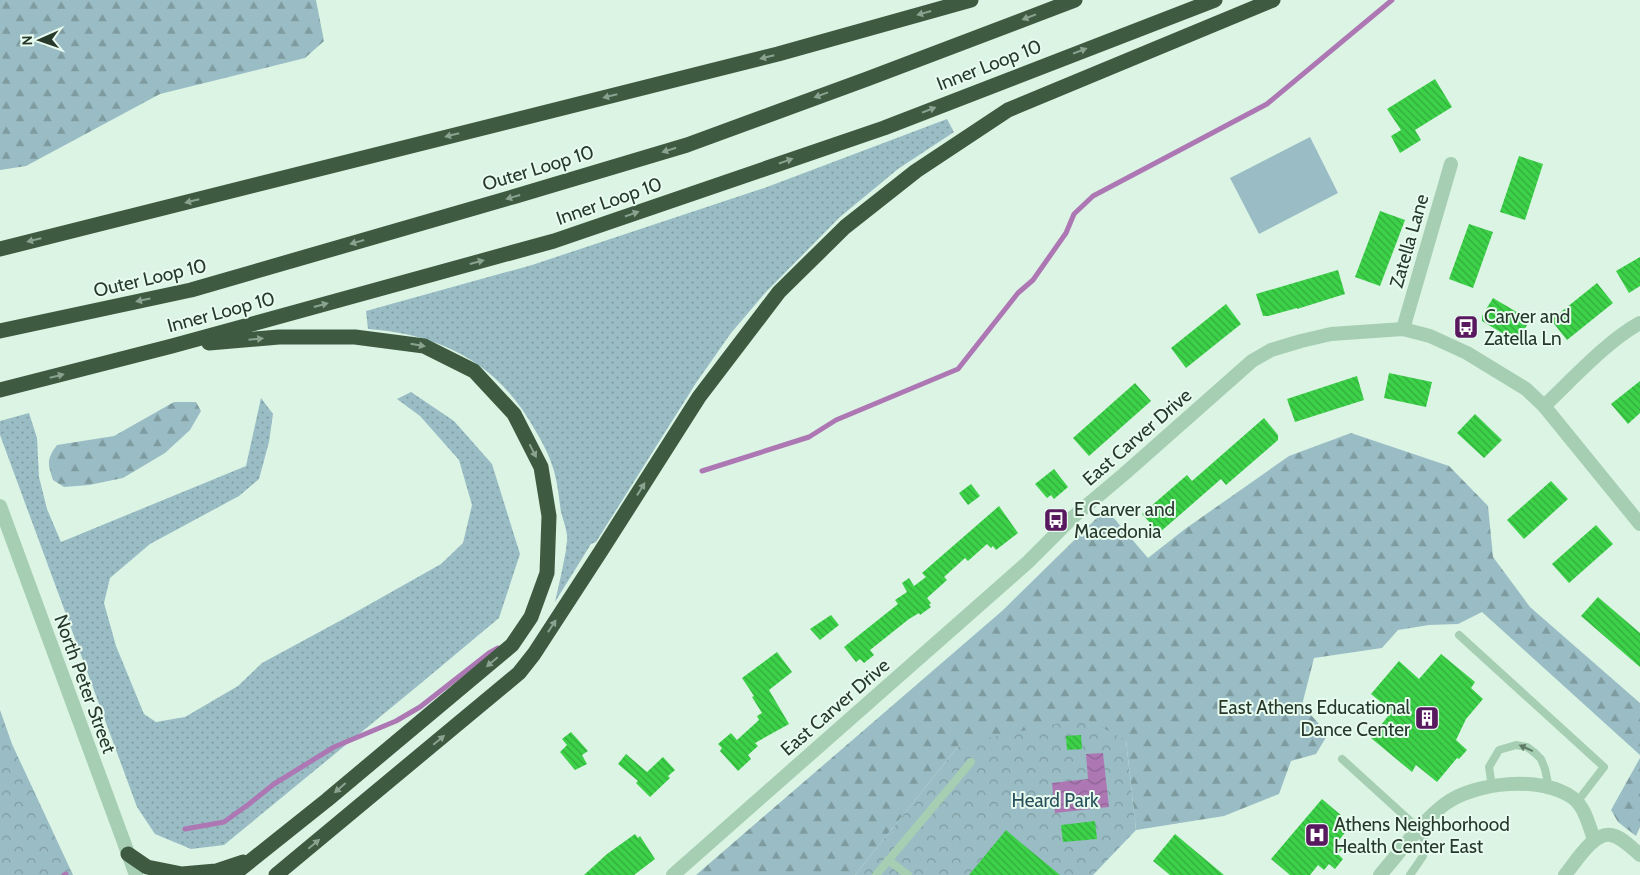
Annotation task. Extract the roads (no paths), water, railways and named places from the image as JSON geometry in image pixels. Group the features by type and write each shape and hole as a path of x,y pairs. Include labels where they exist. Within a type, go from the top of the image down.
{"highway":[{"path":"0,248 778,54 971,0"},
{"name":"Outer Loop 10","path":"0,331 191,290 686,145 867,79 1074,0"},
{"name":"Inner Loop 10","path":"5,389 172,346 554,241 884,128 1214,0"},
{"path":"276,875 519,673 534,654 586,575 699,397 779,292 845,227 916,171 1008,110 1273,0"},
{"path":"172,346 279,337 345,337 424,346 474,371 514,414 541,467 550,516 548,573 531,617 512,645 327,800 233,875"},
{"path":"128,854 147,867 182,874 216,871 253,858"}],"street":[{"name":"Zatella Lane","path":"1403,328 1451,164"},
{"path":"1544,406 1598,355 1629,329 1640,323"},
{"name":"East Carver Drive","path":"673,875 1028,562 1073,517 1252,361 1271,350 1331,334 1403,328 1430,336 1467,353 1526,389 1544,406 1640,524"},
{"name":"North Peter Street","path":"0,506 136,875"},
{"path":"1380,875 1419,829 1446,804 1465,792 1492,786 1542,785 1573,798 1581,807 1594,839"},
{"path":"1565,875 1594,839 1602,835 1610,834 1620,839 1640,855"}],"lane":[{"path":"1459,635 1604,767 1577,802"},
{"path":"1492,786 1488,768 1499,750 1516,744 1527,747 1541,759 1549,788"},
{"path":"1342,759 1419,829 1425,842 1423,856 1410,875"},
{"path":"876,875 971,762"},
{"path":"888,860 908,875"}],"water":[{"path":"1103,753 1109,807 1055,813 1052,783 1088,779 1086,754"}],"waterway":[{"path":"702,471 809,437 836,420 958,369 1018,293 1033,280 1066,233 1074,214 1093,196 1267,104 1392,0"},
{"path":"185,829 224,822 274,784 334,747 396,721 420,707 498,648"}],"place":[{"name":"Carver and Zatella Ln","path":"1466,327"},
{"name":"E Carver and Macedonia","path":"1056,520"},
{"name":"East Athens Educational Dance Center","path":"1427,718"},
{"name":"Athens Neighborhood Health Center East","path":"1317,835"}],"park label":[{"name":"Heard Park","path":"1055,800"}]}
